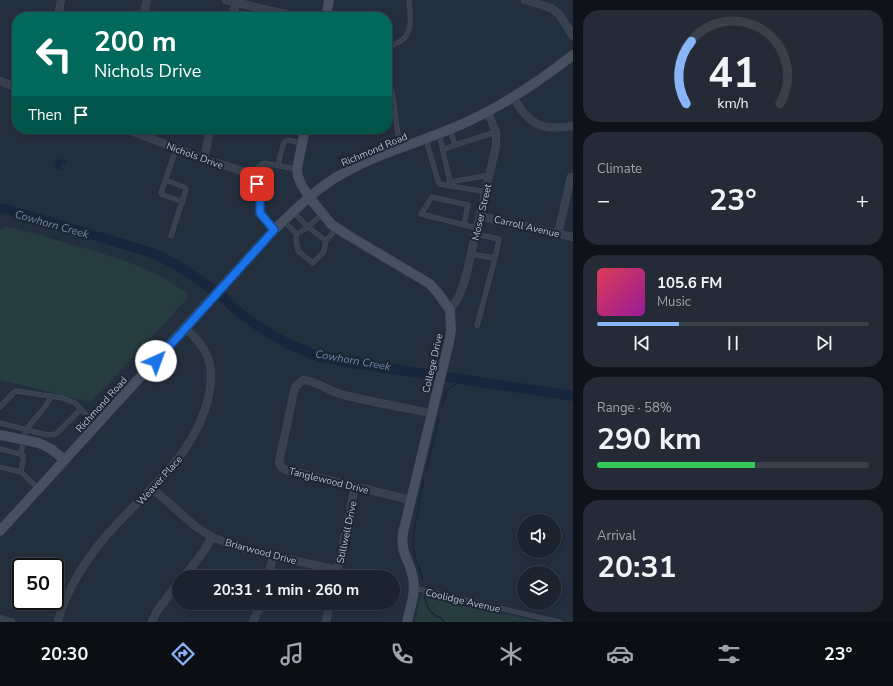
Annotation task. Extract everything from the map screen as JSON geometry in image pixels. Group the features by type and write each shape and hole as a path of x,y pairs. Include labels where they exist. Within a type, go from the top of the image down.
{"main road":[{"path":"327,12 329,0"},
{"name":"Richmond Road","path":"0,531 274,230 309,197 345,172 488,112 540,80 573,55"},
{"name":"College Drive","path":"304,134 297,169 298,176 309,197 331,224 430,284 443,298 450,310 452,329 402,544 412,572 414,588 407,622"},
{"path":"0,434 39,444 51,449 65,460"}],"street":[{"path":"59,12 61,0"},
{"path":"144,12 147,0"},
{"path":"226,0 236,1 278,12"},
{"path":"234,12 236,1"},
{"path":"529,1 550,8 559,14 573,36"},
{"path":"0,81 12,86"},
{"path":"513,97 526,117 538,125 557,128 573,126"},
{"name":"Moser Street","path":"450,310 462,289 477,231 497,141 496,132 488,112"},
{"name":"Nichols Drive","path":"139,134 204,159 242,171 252,177"},
{"path":"204,159 209,134"},
{"path":"252,177 260,192 260,213 274,230"},
{"path":"558,234 571,177"},
{"name":"Carroll Avenue","path":"480,216 573,237"},
{"name":"Weaver Place","path":"58,622 67,594 86,562 101,542 153,489 188,446 207,406 210,391 211,364 207,353 198,339 185,328"},
{"name":"Tanglewood Drive","path":"412,500 281,468 279,462 295,388 303,380 311,380 323,387 342,394 432,413"},
{"name":"Stillwell Drive","path":"338,570 355,487"},
{"name":"Briarwood Drive","path":"153,489 195,526 212,537 235,546 326,570"},
{"path":"189,570 204,551 212,537"},
{"path":"270,570 273,556"},
{"path":"152,622 157,611 172,591"},
{"path":"253,622 258,610"},
{"path":"326,622 329,610"},
{"path":"0,618 11,622"}],"lane":[{"path":"392,45 401,41 408,32 411,23 409,0"},
{"path":"392,91 400,149"},
{"path":"449,129 454,145"},
{"path":"443,150 496,132"},
{"path":"439,133 450,184"},
{"path":"426,139 439,184 450,184 486,192"},
{"path":"278,165 285,141 288,140 302,143"},
{"path":"176,148 161,192 162,194 183,202"},
{"path":"252,177 259,166 264,163 297,169"},
{"path":"450,184 490,175"},
{"path":"165,180 186,188 183,202 171,236"},
{"path":"464,225 468,206 432,197 421,214 464,225 499,239 478,326"},
{"path":"293,212 308,227 326,241"},
{"path":"323,213 308,227 297,234 296,239 298,251 313,263 324,252 326,241 337,228"},
{"path":"284,221 297,234"},
{"path":"471,254 495,258"},
{"path":"0,407 16,391 63,398 75,403 96,425"},
{"path":"21,472 24,457 21,454 23,440 27,429 48,404 51,396"},
{"path":"0,423 47,435 56,434 81,409"},
{"path":"0,449 21,454"},
{"path":"0,467 21,472 39,488"},
{"name":"Coolidge Avenue","path":"414,588 559,622"}],"green space":[{"path":"8,227 95,251 133,264 161,276 187,293 188,298 91,402 0,380 0,230"},
{"path":"421,594 425,594 429,597 540,622 415,622"}],"water":[{"path":"56,159 67,160 61,164 61,169 57,169 55,167"}],"waterway":[{"name":"Cowhorn Creek","path":"0,208 153,253 177,265 208,286 236,310 264,330 290,345 318,356 346,362 573,396"},
{"path":"442,408 446,391 461,380"},
{"path":"426,471 439,418"},
{"path":"423,580 413,549 413,537 424,479"},
{"path":"424,596 428,608 435,616 440,617 444,622"}],"route":[{"path":"156,361 274,230 260,213 260,192 257,184"}]}
